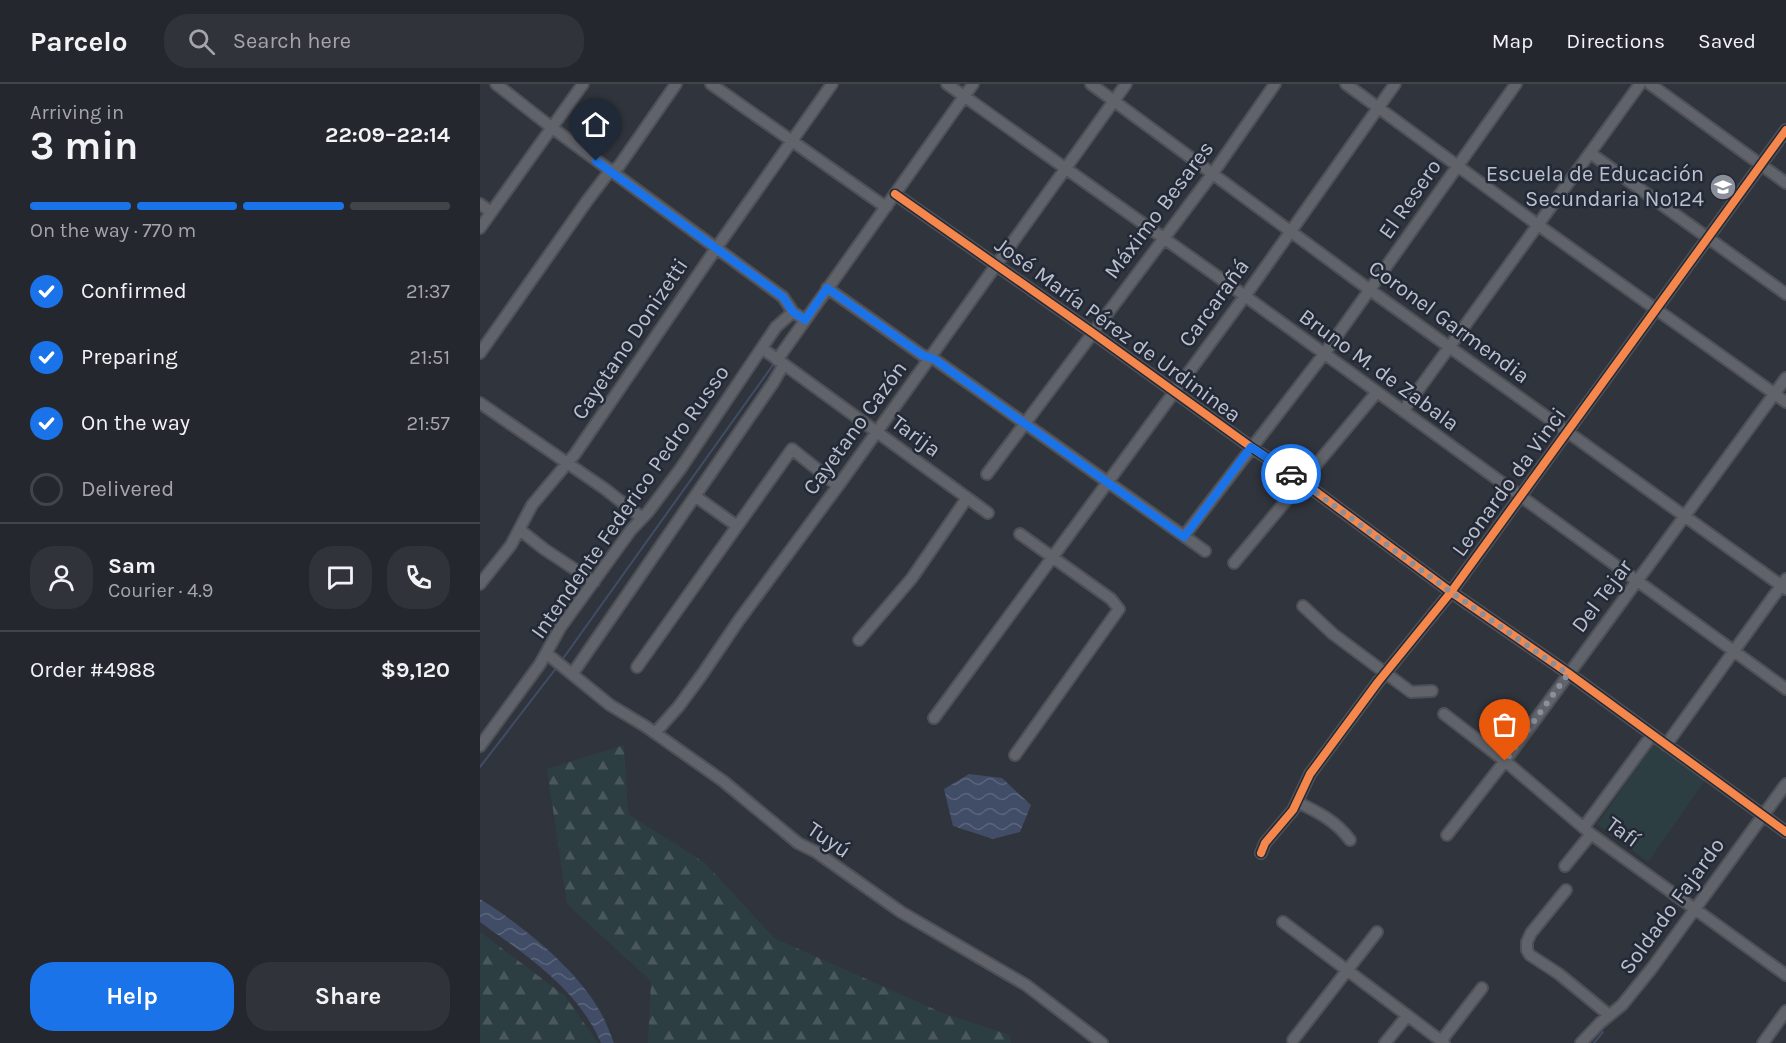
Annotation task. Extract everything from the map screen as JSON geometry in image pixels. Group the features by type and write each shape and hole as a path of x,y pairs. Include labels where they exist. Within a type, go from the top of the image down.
{"street":[{"path":"495,84 551,128 783,297 793,312 805,320"},
{"path":"480,228 583,84"},
{"path":"480,353 587,201 611,172 619,166 676,84"},
{"path":"711,84 887,206"},
{"name":"Cayetano Donizetti","path":"480,584 511,545 532,506 567,463 832,84"},
{"name":"Bruno M. de Zabala","path":"947,84 1245,296 1786,688"},
{"path":"573,674 695,496 805,320 974,84"},
{"name":"Coronel Garmendia","path":"1091,84 1449,347 1784,584"},
{"name":"Cayetano Cazón","path":"655,734 679,706 1126,84"},
{"name":"Máximo Besares","path":"987,474 1213,173 1275,84"},
{"path":"1347,84 1538,225 1786,402"},
{"name":"Carcarañá","path":"934,718 1245,296 1395,84"},
{"name":"El Resero","path":"1184,537 1324,354 1516,84"},
{"path":"1402,411 1640,84"},
{"path":"1650,84 1786,183"},
{"name":"Leonardo da Vinci","path":"1261,853 1265,843 1297,802 1310,774 1385,673 1451,592 1786,130"},
{"path":"1590,153 1786,294"},
{"name":"José María Pérez de Urdininea","path":"895,194 1251,447 1304,482 1451,592 1786,832"},
{"path":"480,204 491,213"},
{"path":"827,288 1205,551"},
{"name":"Intendente Federico Pedro Russo","path":"480,746 555,660 560,628 681,468 776,327 793,312"},
{"name":"Tarija","path":"763,349 988,513"},
{"name":"Del Tejar","path":"1447,836 1505,761 1786,378"},
{"path":"1234,563 1377,392"},
{"path":"480,403 605,489 642,518"},
{"path":"637,667 792,449 838,486"},
{"path":"695,496 737,526"},
{"path":"859,640 912,578 967,498"},
{"path":"520,530 594,582"},
{"path":"1015,755 1119,609 1111,599 1020,534"},
{"path":"1666,745 1733,650 1784,584"},
{"path":"1303,606 1332,634 1412,692 1432,691"},
{"name":"Tuyú","path":"555,660 610,705 723,781 798,843 816,852 901,912 1026,985 1102,1043"},
{"name":"Tafí","path":"1443,714 1505,761 1588,830 1786,975"},
{"path":"1565,866 1652,735"},
{"name":"Soldado Fajardo","path":"1581,1043 1622,1005 1652,968 1786,784"},
{"path":"1297,802 1323,814 1337,824 1350,840"},
{"path":"1566,890 1531,933 1527,942 1527,950 1534,959 1560,974 1609,1015"},
{"path":"1283,922 1442,1042 1482,988"},
{"path":"1293,1040 1377,932"},
{"path":"1763,1043 1786,1011"},
{"path":"1385,1043 1407,1016"}],"green space":[{"path":"1654,744 1705,780 1648,862 1597,824"},
{"path":"624,745 628,814 705,863 774,938 945,1014 1010,1035 1011,1043 648,1043 651,981 567,904 547,769"},
{"path":"480,932 565,996 598,1043 480,1043"}],"water":[{"path":"969,774 1002,778 1031,805 1020,832 993,839 953,826 944,789"},
{"path":"480,899 513,921 547,949 578,981 603,1016 614,1043 601,1043 579,1006 565,990 532,961 480,922"}],"waterway":[{"path":"562,660 775,362"},
{"path":"480,767 557,667"},
{"path":"1594,1043 1603,1032"}],"cycle path":[{"path":"1261,853 1265,843 1293,810 1310,774 1378,682 1451,592 1786,130"},
{"path":"895,194 1303,482 1451,592 1568,673 1786,832"}],"way so far":[{"path":"1291,474 1451,592 1568,674 1505,761"}],"place":[{"name":"Escuela de Educación Secundaria Nº124","path":"1723,187"}],"route":[{"path":"596,161 783,297 793,312 805,320 827,288 922,355 934,359 1184,537 1251,447 1291,474"}]}
